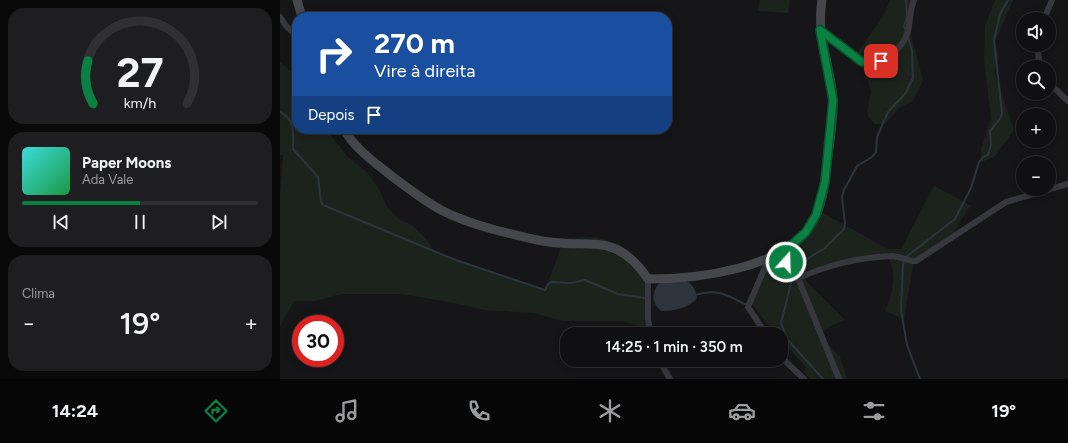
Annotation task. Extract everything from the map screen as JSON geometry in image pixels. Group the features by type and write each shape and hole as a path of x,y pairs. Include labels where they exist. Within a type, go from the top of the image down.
{"street":[{"path":"296,0 300,12"},
{"path":"648,279 724,272 767,259 790,246 799,239 811,225 821,200 824,186 833,100 820,30 822,0"},
{"path":"820,30 862,62 881,61 887,58 906,36 910,11 914,0"},
{"path":"1047,12 1052,0"},
{"path":"280,17 292,32"},
{"path":"1056,90 1068,101"},
{"path":"348,134 362,152 416,195 443,211 467,220 536,240 611,246 622,251 648,279 648,319 650,327"},
{"path":"798,278 826,267 866,257 896,256 910,261 916,261 1006,202 1068,184"},
{"path":"786,267 790,246"},
{"path":"767,259 786,267 798,278 839,379"},
{"path":"761,327 748,307 767,259"},
{"path":"788,364 804,379"},
{"path":"663,367 670,379"}],"shaded area":[{"path":"760,0 790,0 788,13 758,11"},
{"path":"890,0 915,0 911,35 923,80 913,101 899,108 885,124 874,124 867,114 871,91 868,80 856,55 883,16"},
{"path":"995,0 1013,0 995,42 999,58 994,71 1014,130 995,156 982,162 981,149 991,118 984,59 985,26"},
{"path":"280,62 292,73 292,134 330,134 347,156 369,174 379,189 387,207 400,220 412,225 428,241 434,252 545,291 564,239 595,237 619,244 642,263 649,286 649,327 642,327 622,321 563,321 534,313 484,310 402,294 341,294 315,301 294,301 280,326 280,195 283,155 280,155"},
{"path":"934,186 972,206 967,210 954,232 913,265 904,319 885,311 893,283 892,269 887,255 839,261 802,272 807,282 845,320 828,327 821,336 840,357 847,379 810,379 804,372 806,367 788,348 788,327 770,327 749,300 770,253 788,247 819,211 888,249 901,249"},
{"path":"681,279 688,282 692,286 697,298 686,307 661,311 655,304 653,296 655,289 660,282"}],"waterway":[{"path":"906,0 907,17 904,26 906,31"},
{"path":"920,379 907,345 901,310 903,264 906,257 955,219 971,188 979,162 983,157 988,155 991,145 990,131 1000,119 1002,113 994,40 1000,14 1008,0"},
{"path":"794,272 810,257 825,248 844,229 845,223 842,197 844,190 857,166 872,157 876,152 877,137 888,112 905,94 913,78 912,51 908,37"},
{"path":"280,112 289,119 292,128"},
{"path":"293,134 293,149 318,177 321,202 323,205 453,259 545,290 548,284 552,282 570,283 585,280 618,294 645,298"},
{"path":"793,276 781,323 787,339 823,379"},
{"path":"695,295 715,292 727,295 745,304"}],"route":[{"path":"786,262 790,246 806,232 816,215 825,182 833,100 820,30 858,60 865,63 881,61"}]}
